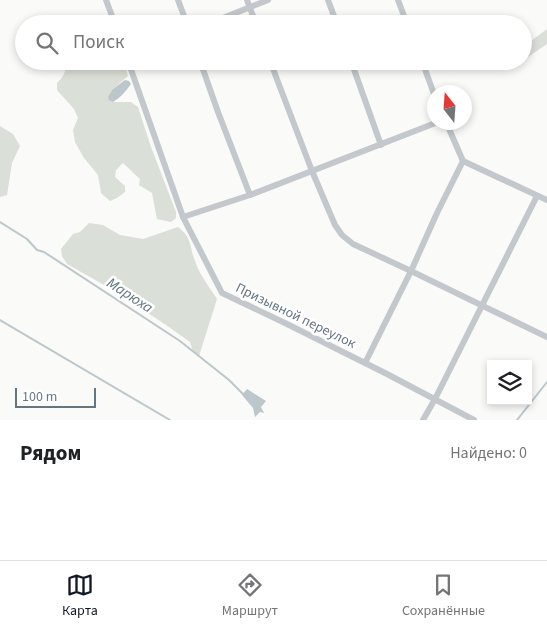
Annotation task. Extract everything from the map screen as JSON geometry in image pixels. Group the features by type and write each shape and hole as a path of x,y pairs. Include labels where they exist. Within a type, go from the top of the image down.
{"street":[{"path":"106,0 112,15"},
{"path":"178,0 184,15"},
{"path":"226,15 249,3 268,0"},
{"path":"328,0 334,15"},
{"path":"398,0 404,15"},
{"path":"249,3 253,15"},
{"name":"Призывной переулок","path":"131,70 183,217 222,293 286,322 474,420"},
{"path":"203,70 250,195"},
{"path":"273,70 312,171 335,225 342,235 353,244 411,270 547,337"},
{"path":"354,70 381,145"},
{"path":"425,70 431,85"},
{"path":"183,217 250,195 427,126"},
{"path":"449,130 463,161 547,200"},
{"path":"365,363 463,161"},
{"path":"423,420 537,196"}],"shaded area":[{"path":"547,29 547,44 532,54 532,40"},
{"path":"65,70 126,70 128,76 113,89 113,102 131,102 138,107 176,212 176,218 171,222 157,219 152,193 139,185 140,179 123,163 116,170 115,177 125,186 125,192 110,201 101,193 98,175 84,158 75,142 73,130 78,118 74,109 57,90 57,83"},
{"path":"125,80 131,84 113,102 109,100 108,97 113,89"},
{"path":"0,126 13,134 20,146 12,163 7,195 0,197"},
{"path":"89,223 103,225 120,235 143,239 178,227 183,231 190,243 199,271 217,299 199,356 193,352 190,342 166,325 118,293 67,264 62,256 61,249 73,234 80,232"},
{"path":"247,389 266,401 261,407 264,413 260,412 255,417 253,408 242,395"}],"waterway":[{"name":"Марюха","path":"0,222 27,239 37,250 44,252 180,341 229,380 243,394"},
{"path":"0,320 170,420"},
{"path":"517,420 547,382"}]}
